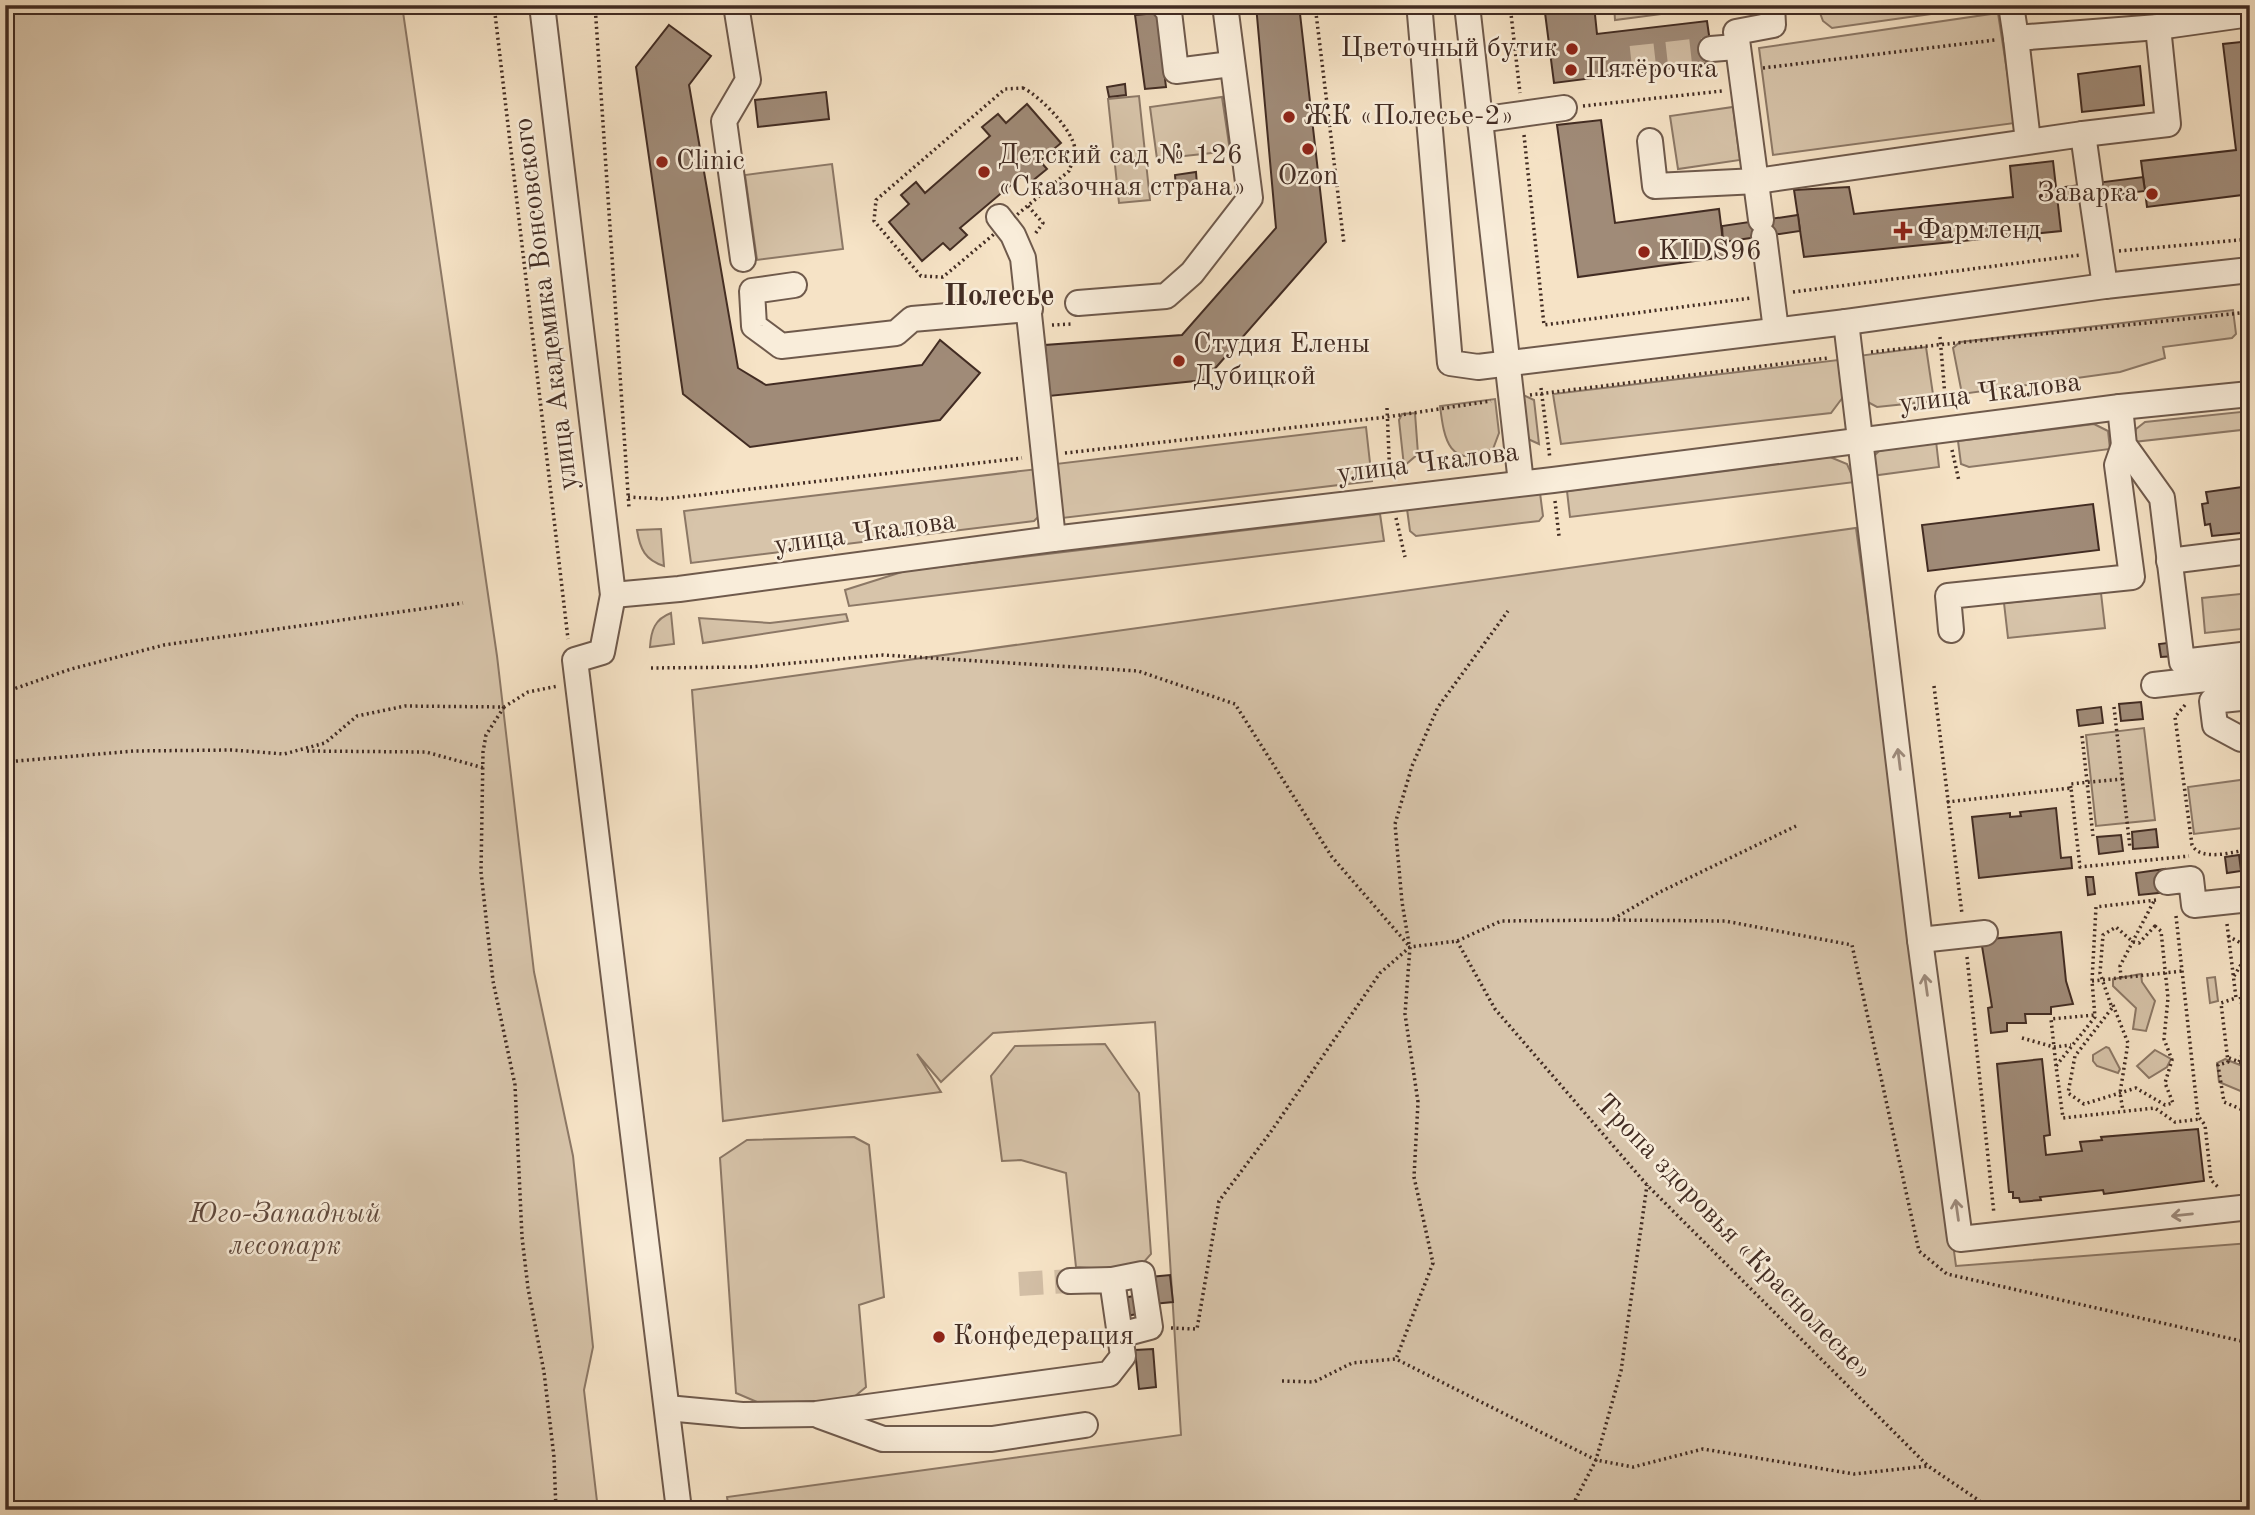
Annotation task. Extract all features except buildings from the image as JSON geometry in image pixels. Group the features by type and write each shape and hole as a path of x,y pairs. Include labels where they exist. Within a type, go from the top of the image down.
{"street":[{"name":"улица Академика Вонсовского","path":"542,5 613,595 603,652 575,660 667,1409"},
{"path":"736,5 748,80 724,121 743,259"},
{"path":"1077,313 1166,296 1192,272 1250,198 1225,5"},
{"path":"1467,5 1521,483"},
{"path":"1772,5 1773,25 1736,32 1723,48 1741,89 1757,181 1776,330"},
{"path":"2011,5 2006,39 2028,141"},
{"path":"1154,8 1169,12 1177,71 1231,64"},
{"path":"1420,13 1450,363 1478,367 1846,322 2105,286 2250,270"},
{"path":"2006,39 2158,27 2250,14"},
{"path":"1650,141 1655,186 1757,181 2028,141 2168,124 2158,27"},
{"path":"1479,120 1564,108"},
{"path":"2083,134 2105,286"},
{"path":"1002,221 1023,258 1053,539"},
{"path":"794,285 751,290 754,326 781,346 896,333 912,319 1030,309"},
{"path":"1846,322 1920,940 1960,1239 2246,1208"},
{"name":"улица Чкалова","path":"613,595 679,589 1053,539 2120,407 2250,394"},
{"path":"1951,630 1948,596 2132,577 2117,465 2124,445 2120,407"},
{"path":"2124,445 2161,498 2182,662 2250,654"},
{"path":"2169,561 2250,551"},
{"path":"2154,685 2250,674"},
{"path":"2247,746 2241,738 2215,725 2212,701 2250,696"},
{"path":"2169,890 2194,905 2250,899"},
{"path":"1920,940 1985,933"},
{"path":"679,1510 667,1409 741,1415 816,1414 1109,1374 1123,1356 1120,1335 1150,1328 1142,1273 1112,1280 1070,1282"},
{"path":"816,1414 883,1439 992,1439 1085,1425"}],"path":[{"path":"494,5 569,649"},
{"path":"595,5 629,508"},
{"path":"1315,5 1344,244"},
{"path":"1564,108 1741,89 1751,69 2006,39"},
{"path":"1023,88 1037,95 1072,139 1075,152 1069,171 1002,221 943,277 921,276 874,222 876,200 1005,89 1023,88"},
{"path":"628,497 663,499 1387,417 1513,398 1851,355 2250,312"},
{"path":"1049,325 1077,313"},
{"path":"5,692 71,669 164,645 463,603"},
{"path":"1396,1359 1433,1264 1414,1177 1418,1102 1405,1014 1410,947 1402,902 1395,824 1412,766 1438,707 1508,611"},
{"path":"651,668 750,667 883,655 1138,671 1235,704 1332,856 1410,947"},
{"path":"556,1510 554,1458 544,1372 528,1288 522,1237 516,1085 493,981 481,872 486,735 504,707 528,692 547,686 570,685"},
{"path":"2190,703 2178,710 2175,717 2192,845 2195,851 2204,855 2250,849"},
{"path":"304,751 325,743 357,716 383,710 405,706 504,707"},
{"path":"2114,707 2130,848"},
{"path":"2082,736 2093,836"},
{"path":"2247,746 2250,772"},
{"path":"5,762 134,751 232,750 284,754 304,751 426,752 484,768"},
{"path":"2121,978 2120,967 2133,943 2189,855 2080,867 2070,784 2122,779"},
{"path":"1947,802 2071,788"},
{"path":"1612,920 1660,892 1796,826"},
{"path":"2056,1066 2095,1015 2092,981 2096,906 2169,890"},
{"path":"2224,901 2233,978 2249,1038 2239,1062"},
{"path":"2194,905 2175,907 2211,1180 2246,1208"},
{"path":"1197,1329 1219,1201 1270,1133 1380,972 1410,947 1457,941 1501,921 1724,921 1852,945 1919,1251 1947,1274 2250,1343"},
{"path":"2112,1004 2075,1056 2068,1093 2084,1104 2139,1088 2165,1105 2174,1100 2165,1083 2172,1060 2164,1040 2168,998 2159,927 2153,926 2142,941 2133,943"},
{"path":"2123,1111 2120,1093 2128,1043 2100,970 2102,935 2116,927 2133,943"},
{"path":"2228,936 2250,949 2233,978"},
{"name":"Тропа здоровья «Краснолесье»","path":"1457,941 1495,1009 1647,1185 1928,1466 1993,1510"},
{"path":"2092,981 2182,971"},
{"path":"2238,995 2250,999"},
{"path":"2238,995 2236,999 2221,1003 2228,1062 2218,1065 2224,1102 2250,1113"},
{"path":"2095,1015 2051,1020 2063,1118 2155,1108 2175,1122 2201,1119"},
{"path":"2022,1038 2054,1047 2073,1045"},
{"path":"2228,1057 2250,1066"},
{"path":"1570,1510 1596,1460 1621,1371 1647,1185"},
{"path":"1282,1381 1314,1382 1352,1363 1396,1359 1596,1460 1633,1467 1703,1449 1854,1474 1928,1466"}],"green space":[{"name":"Юго-Западный лесопарк","path":"5,5 402,5 497,656 534,972 573,1156 593,1347 584,1390 598,1510 5,1510"},
{"path":"1614,5 1661,5 1662,14 1615,20"},
{"path":"1817,5 1950,5 1945,12 1832,28 1823,21"},
{"path":"1998,13 2015,123 1773,155 1759,48"},
{"path":"1139,96 1150,200 1119,203 1108,99"},
{"path":"1222,97 1230,151 1157,159 1150,107"},
{"path":"1733,107 1740,160 1678,169 1670,116"},
{"path":"832,164 843,249 757,260 745,175"},
{"path":"2233,310 2236,334 2232,338 2163,347 2165,358 2120,372 1962,394 1953,348 1960,342"},
{"path":"1926,347 1934,401 1877,407 1864,400 1858,356"},
{"path":"1838,360 1843,397 1831,413 1561,444 1553,394"},
{"path":"1523,395 1534,400 1539,444 1528,439"},
{"path":"1495,399 1499,433 1493,449 1478,455 1458,454 1447,440 1440,406"},
{"path":"2250,411 2250,429 2133,442 2136,429 2145,422"},
{"path":"1415,413 1418,454 1404,466 1399,420 1402,414"},
{"path":"2094,424 2108,431 2110,449 1969,467 1961,464 1958,441"},
{"path":"1366,427 1372,481 1054,519 1047,465"},
{"path":"1936,441 1939,467 1871,476 1873,457 1879,451"},
{"path":"1830,457 1847,464 1855,482 1570,517 1567,491"},
{"path":"1038,469 1039,516 1034,521 691,563 684,511"},
{"path":"1540,493 1543,516 1539,521 1416,536 1410,531 1407,509"},
{"path":"1380,514 1384,541 849,606 845,590 905,571"},
{"path":"1856,528 1956,1266 2250,1243 2250,1510 729,1510 727,1497 1181,1435 1155,1022 993,1033 941,1082 917,1054 941,1092 723,1121 692,690"},
{"path":"661,529 664,566 652,561 645,553 637,530"},
{"path":"2101,593 2105,628 2008,638 2004,603"},
{"path":"2250,593 2250,628 2205,633 2202,598"},
{"path":"671,613 674,644 650,647 655,626 661,618"},
{"path":"846,614 848,621 703,643 699,618 770,623"},
{"path":"2144,728 2155,820 2096,826 2086,735"},
{"path":"2248,779 2250,827 2194,834 2188,787"},
{"path":"2141,974 2142,982 2155,1001 2146,1031 2133,1029 2136,1008 2113,986 2113,979"},
{"path":"2215,977 2218,1001 2210,1003 2207,978"},
{"path":"1105,1044 1139,1093 1151,1254 1136,1271 1076,1267 1066,1173 1021,1160 1002,1161 991,1076 1015,1046"},
{"path":"2106,1047 2120,1069 2118,1073 2097,1066 2093,1061 2093,1055"},
{"path":"2155,1050 2171,1059 2167,1067 2149,1078 2137,1066"},
{"path":"2225,1059 2250,1069 2250,1095 2219,1082 2217,1063"},
{"path":"854,1137 869,1145 884,1297 859,1305 866,1387 848,1402 798,1406 757,1402 736,1393 720,1158 747,1140"}],"tunnel":[{"path":"1631,58 1711,49"},
{"path":"1019,1284 1070,1281"}],"place":[{"name":"Цветочный бутик","path":"1572,49"},
{"name":"Пятёрочка","path":"1571,70"},
{"name":"ЖК «Полесье-2»","path":"1289,117"},
{"name":"Ozon","path":"1308,149"},
{"name":"Clinic","path":"662,162"},
{"name":"Детский сад № 126 «Сказочная страна»","path":"984,172"},
{"name":"Заварка","path":"2152,194"},
{"name":"Фармленд","path":"1903,231"},
{"name":"KIDS96","path":"1644,252"},
{"name":"Студия Елены Дубицкой","path":"1179,361"},
{"name":"Конфедерация","path":"939,1337"}],"district":[{"name":"Полесье","path":"999,297"}]}
